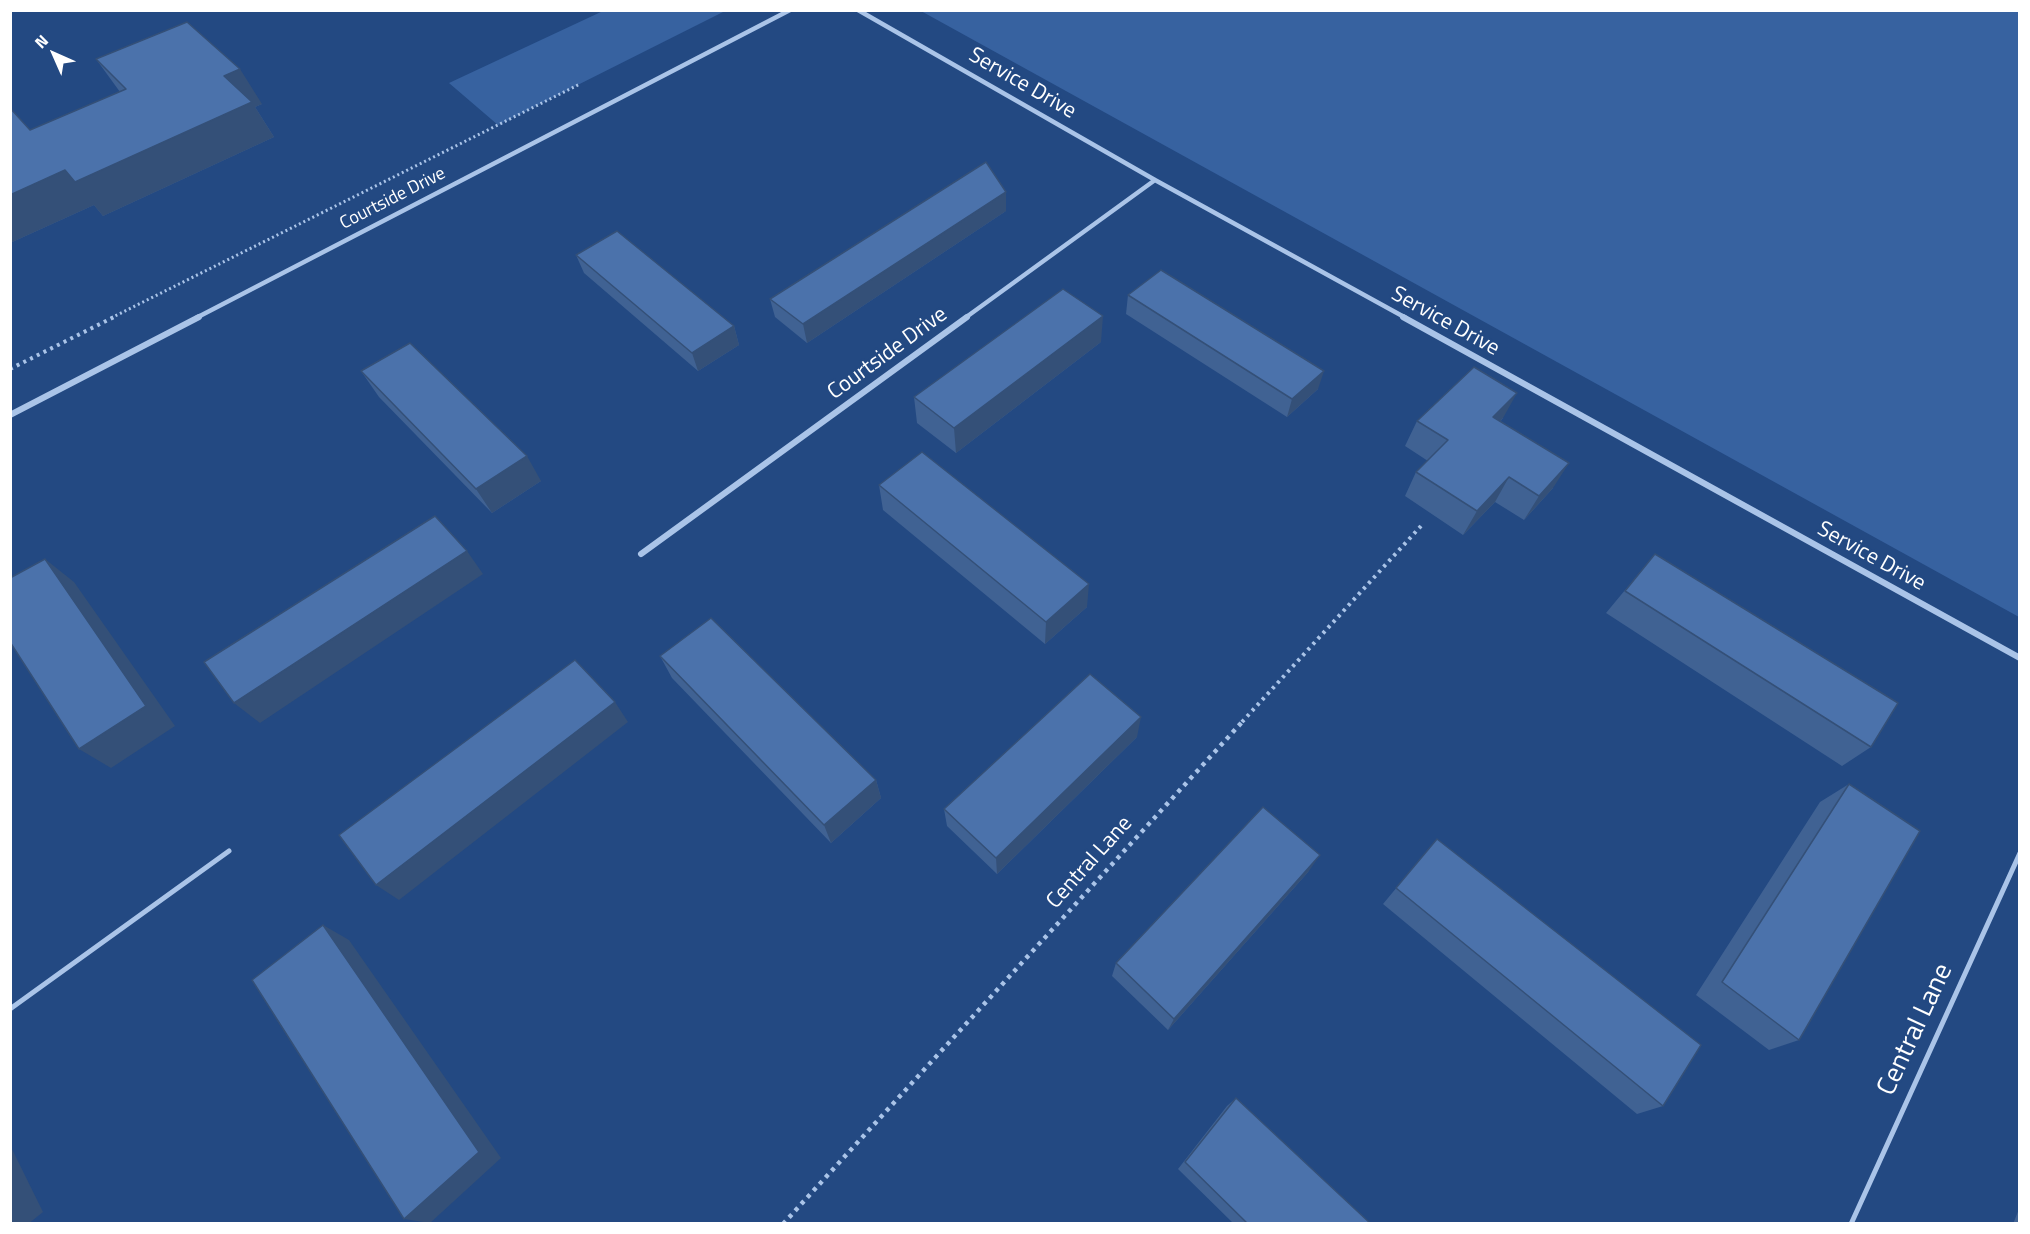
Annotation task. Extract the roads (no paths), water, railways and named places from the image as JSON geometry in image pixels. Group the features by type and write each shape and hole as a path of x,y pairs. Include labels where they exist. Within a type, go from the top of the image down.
{"street":[{"name":"Courtside Drive","path":"10,415 790,10"},
{"name":"Service Drive","path":"858,10 1155,180 2019,658"},
{"name":"Courtside Drive","path":"641,554 1155,180"}],"lane":[{"path":"10,1009 229,851"},
{"name":"Central Lane","path":"1851,1224 2019,853"}]}
